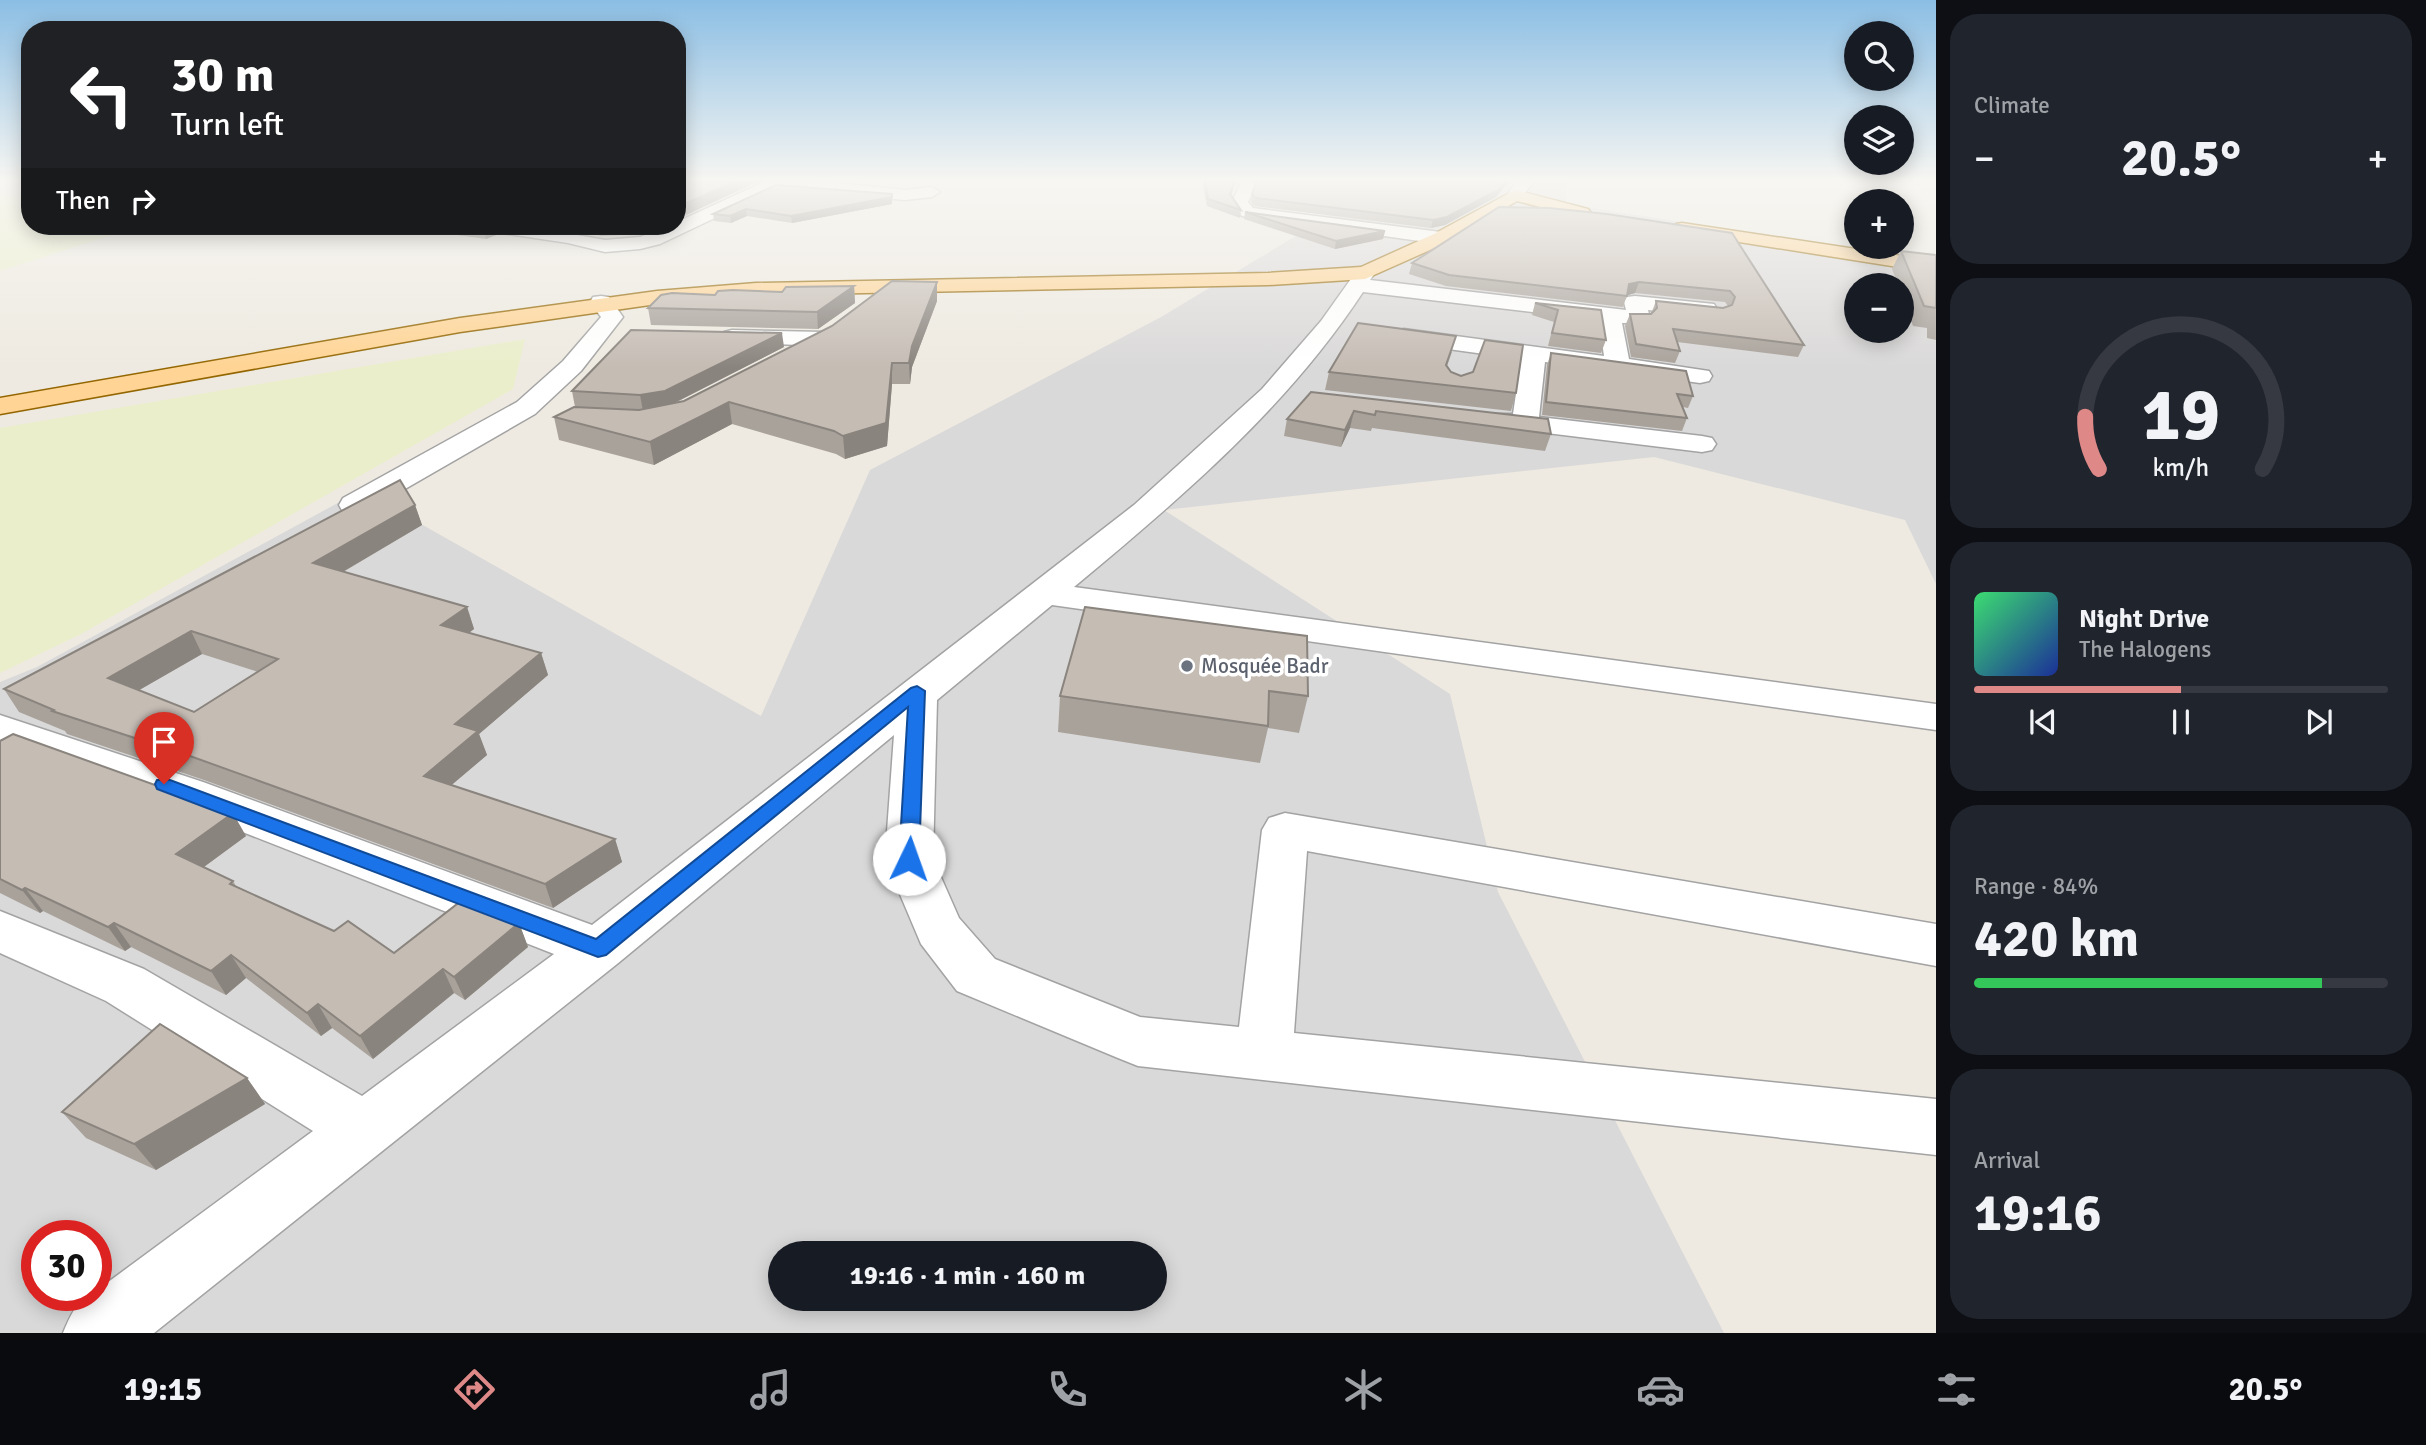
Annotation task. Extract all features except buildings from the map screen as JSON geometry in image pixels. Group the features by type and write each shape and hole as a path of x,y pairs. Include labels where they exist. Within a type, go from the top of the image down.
{"main road":[{"path":"0,406 492,318 601,302 756,289 1361,279 1432,243"},
{"path":"1779,243 1936,267"}],"street":[{"path":"594,243 605,246 627,243"},
{"path":"98,1333 598,949 917,691 1145,512 1284,395 1342,328 1361,279 1639,318 1635,302 1717,310"},
{"path":"866,308 894,286"},
{"path":"330,519 516,415 613,334 612,317 601,302"},
{"path":"1609,315 1618,365"},
{"path":"780,362 824,339 845,324"},
{"path":"1380,333 1700,376"},
{"path":"706,336 824,339"},
{"path":"1461,370 1468,345"},
{"path":"1525,423 1534,354"},
{"path":"516,415 554,417"},
{"path":"1472,417 1702,444"},
{"path":"1042,593 1936,717"},
{"path":"917,691 909,859 939,930 976,975 1138,1041 1936,1127"},
{"path":"0,728 187,793 598,949"},
{"path":"1264,1055 1285,830 1936,945"},
{"path":"0,932 125,985 363,1129"}],"shaded area":[{"path":"1284,243 1820,243 1844,247 1844,259 1914,258 1936,261 1936,584 1905,520 1654,457 1164,510 1450,694 1498,892 1724,1333 0,1333 0,682 37,667 356,493 382,502 761,716 870,470 1161,317"}],"green space":[{"path":"0,243 86,243 0,271"},
{"path":"525,339 513,389 81,634 0,673 0,428"}],"place":[{"name":"Mosquée Badr","path":"1187,666"}],"route":[{"path":"164,784 598,949 917,691 909,859"}]}
